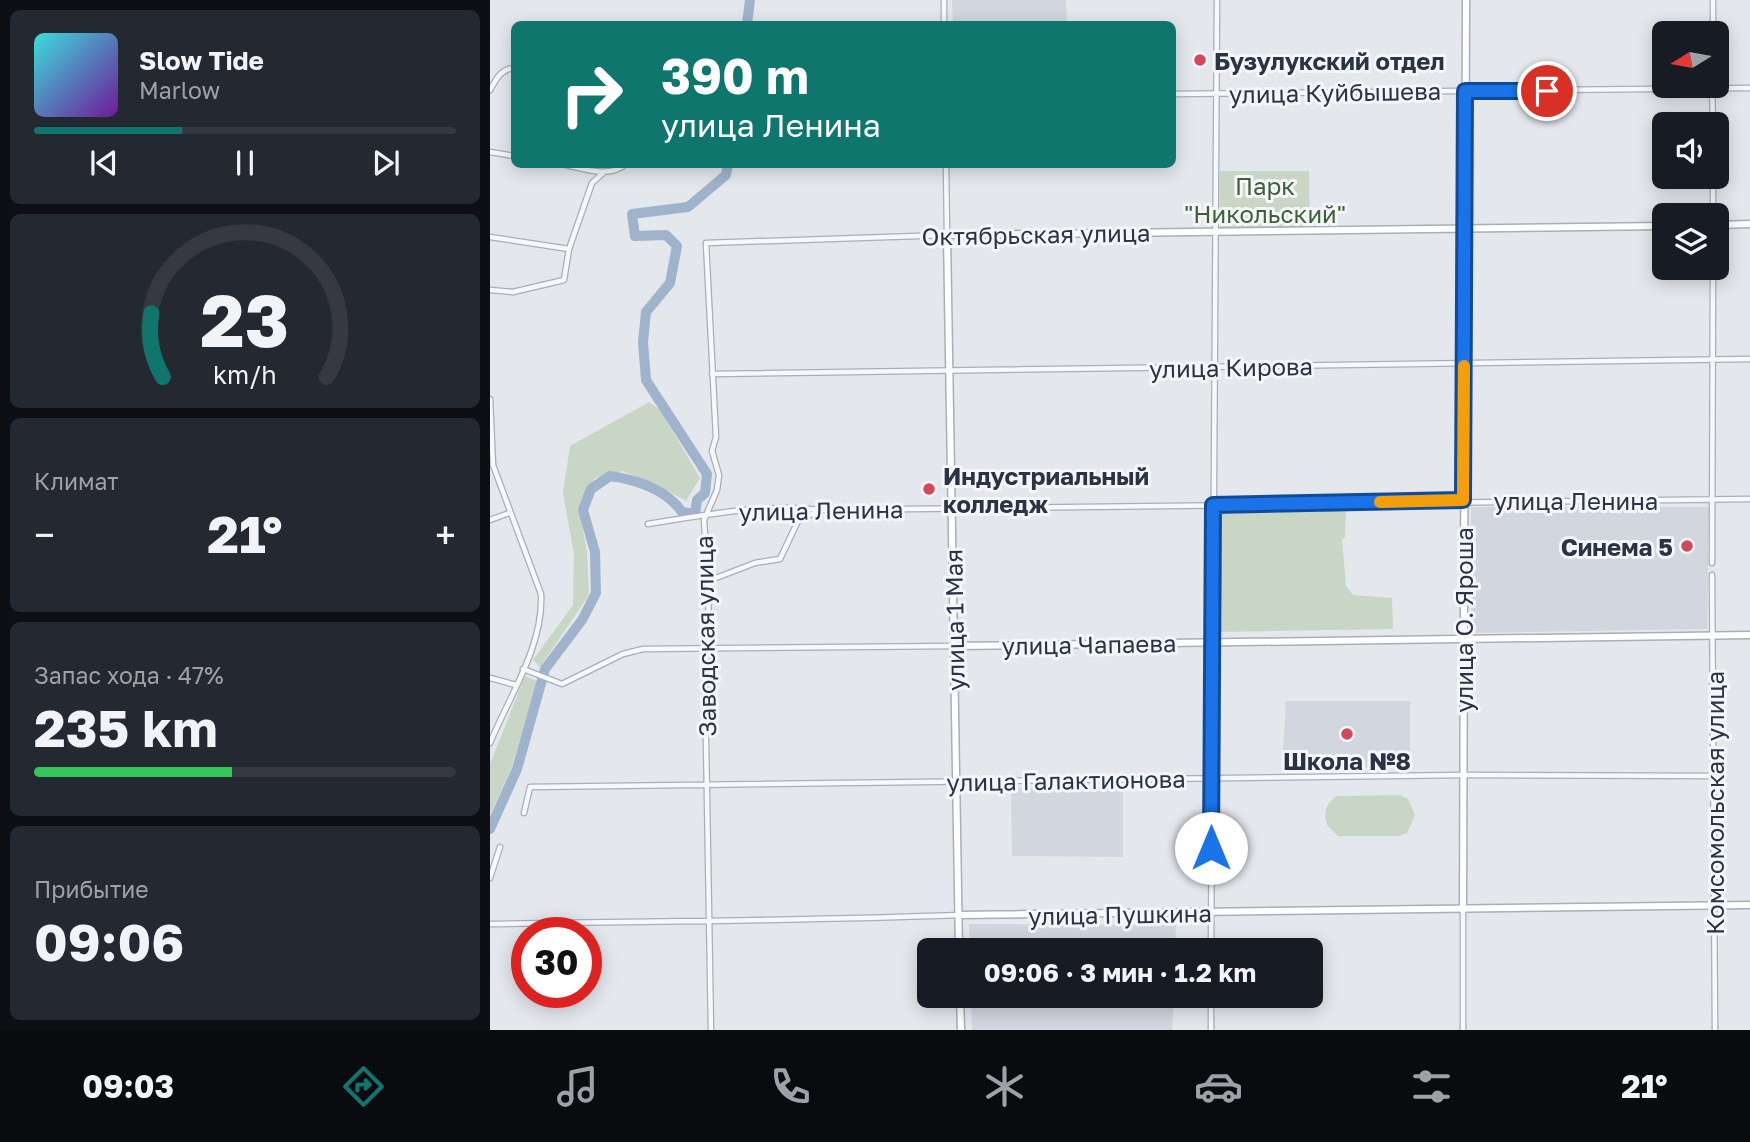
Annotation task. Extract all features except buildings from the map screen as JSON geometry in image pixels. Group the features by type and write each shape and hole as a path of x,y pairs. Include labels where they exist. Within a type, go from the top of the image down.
{"main road":[{"name":"улица О. Яроша","path":"1463,911 1466,0"},
{"path":"1729,225 1750,224"},
{"name":"Октябрьская улица","path":"947,235 1652,226"},
{"name":"улица 1 Мая","path":"947,235 959,938"},
{"name":"улица Чапаева","path":"955,646 1750,635"},
{"name":"улица Пушкина","path":"959,915 1463,911 1750,905"},
{"path":"960,1008 961,1030"}],"street":[{"path":"944,0 944,21"},
{"path":"1211,938 1217,0"},
{"path":"1713,0 1713,21"},
{"path":"490,90 498,76 511,69"},
{"name":"улица Куйбышева","path":"1729,87 1750,88"},
{"name":"улица Куйбышева","path":"1176,94 1652,88"},
{"path":"490,152 511,156"},
{"path":"582,168 604,172 621,168"},
{"name":"улица 1 Мая","path":"946,168 947,235"},
{"path":"490,290 513,292 564,280 569,249 592,183 604,172"},
{"name":"Октябрьская улица","path":"706,247 706,243 794,238 947,235"},
{"path":"490,237 569,249"},
{"name":"Заводская улица","path":"706,247 716,437 712,451 719,475 717,490 704,520 708,581 705,681 711,1030"},
{"path":"1712,563 1713,280"},
{"name":"улица Кирова","path":"712,374 950,369 1214,369 1750,359"},
{"path":"490,399 491,465 541,594 542,615 523,669 490,743"},
{"name":"улица Ленина","path":"648,524 707,512 795,507 821,510 952,509 1463,500 1750,499"},
{"path":"708,581 755,563 780,559 798,521 821,510"},
{"path":"490,520 509,513"},
{"name":"Комсомольская улица","path":"1712,575 1715,1030"},
{"name":"улица Чапаева","path":"523,669 562,684 623,654 643,649 955,646"},
{"path":"490,678 516,685"},
{"name":"улица Галактионова","path":"524,813 530,787 1462,775 1713,776"},
{"path":"490,878 500,847"},
{"name":"улица О. Яроша","path":"1463,911 1463,1030"},
{"name":"улица Пушкина","path":"490,924 710,920 789,922 959,915"},
{"path":"1211,1008 1211,1030"}],"shaded area":[{"path":"952,0 1066,0 1067,21 953,21"},
{"path":"1471,507 1709,507 1707,629 1471,633"},
{"name":"Школа №8","path":"1286,701 1410,701 1410,767 1282,769"},
{"path":"1123,786 1123,857 1012,856 1011,788"},
{"path":"969,924 1176,925 1175,938 970,938"},
{"path":"971,1008 1173,1008 1172,1030 972,1030"}],"green space":[{"name":"Парк \"Никольский\"","path":"1220,171 1309,171 1310,227 1220,228"},
{"path":"649,402 660,410 700,478 686,501 656,484 622,471 595,478 579,507 587,552 589,595 540,667 533,660 573,605 574,554 563,493 570,446"},
{"path":"1346,508 1345,537 1342,540 1346,586 1353,595 1392,598 1393,629 1218,632 1219,517 1223,511"},
{"path":"525,676 537,681 511,769 490,815 490,764"},
{"path":"1400,795 1408,799 1415,815 1407,833 1399,836 1338,836 1327,825 1326,808 1337,796"}],"waterway":[{"path":"747,21 750,0"},
{"path":"490,829 517,769 545,669 582,620 596,593 595,552 583,510 591,489 610,476 631,480 668,497 682,512 695,514 697,500 705,493 707,474 646,380 643,342 646,312 670,283 677,246 666,235 635,236 632,214 688,207 726,175 727,168"}],"slow traffic":[{"path":"1380,502 1463,500 1464,366"}],"place":[{"name":"Бузулукский отдел","path":"1200,60"},
{"name":"Индустриальный колледж","path":"929,489"},
{"name":"Синема 5","path":"1687,546"},
{"name":"Школа №8","path":"1347,734"}],"route":[{"path":"1211,848 1213,505 1463,500 1465,91 1547,91"}]}
